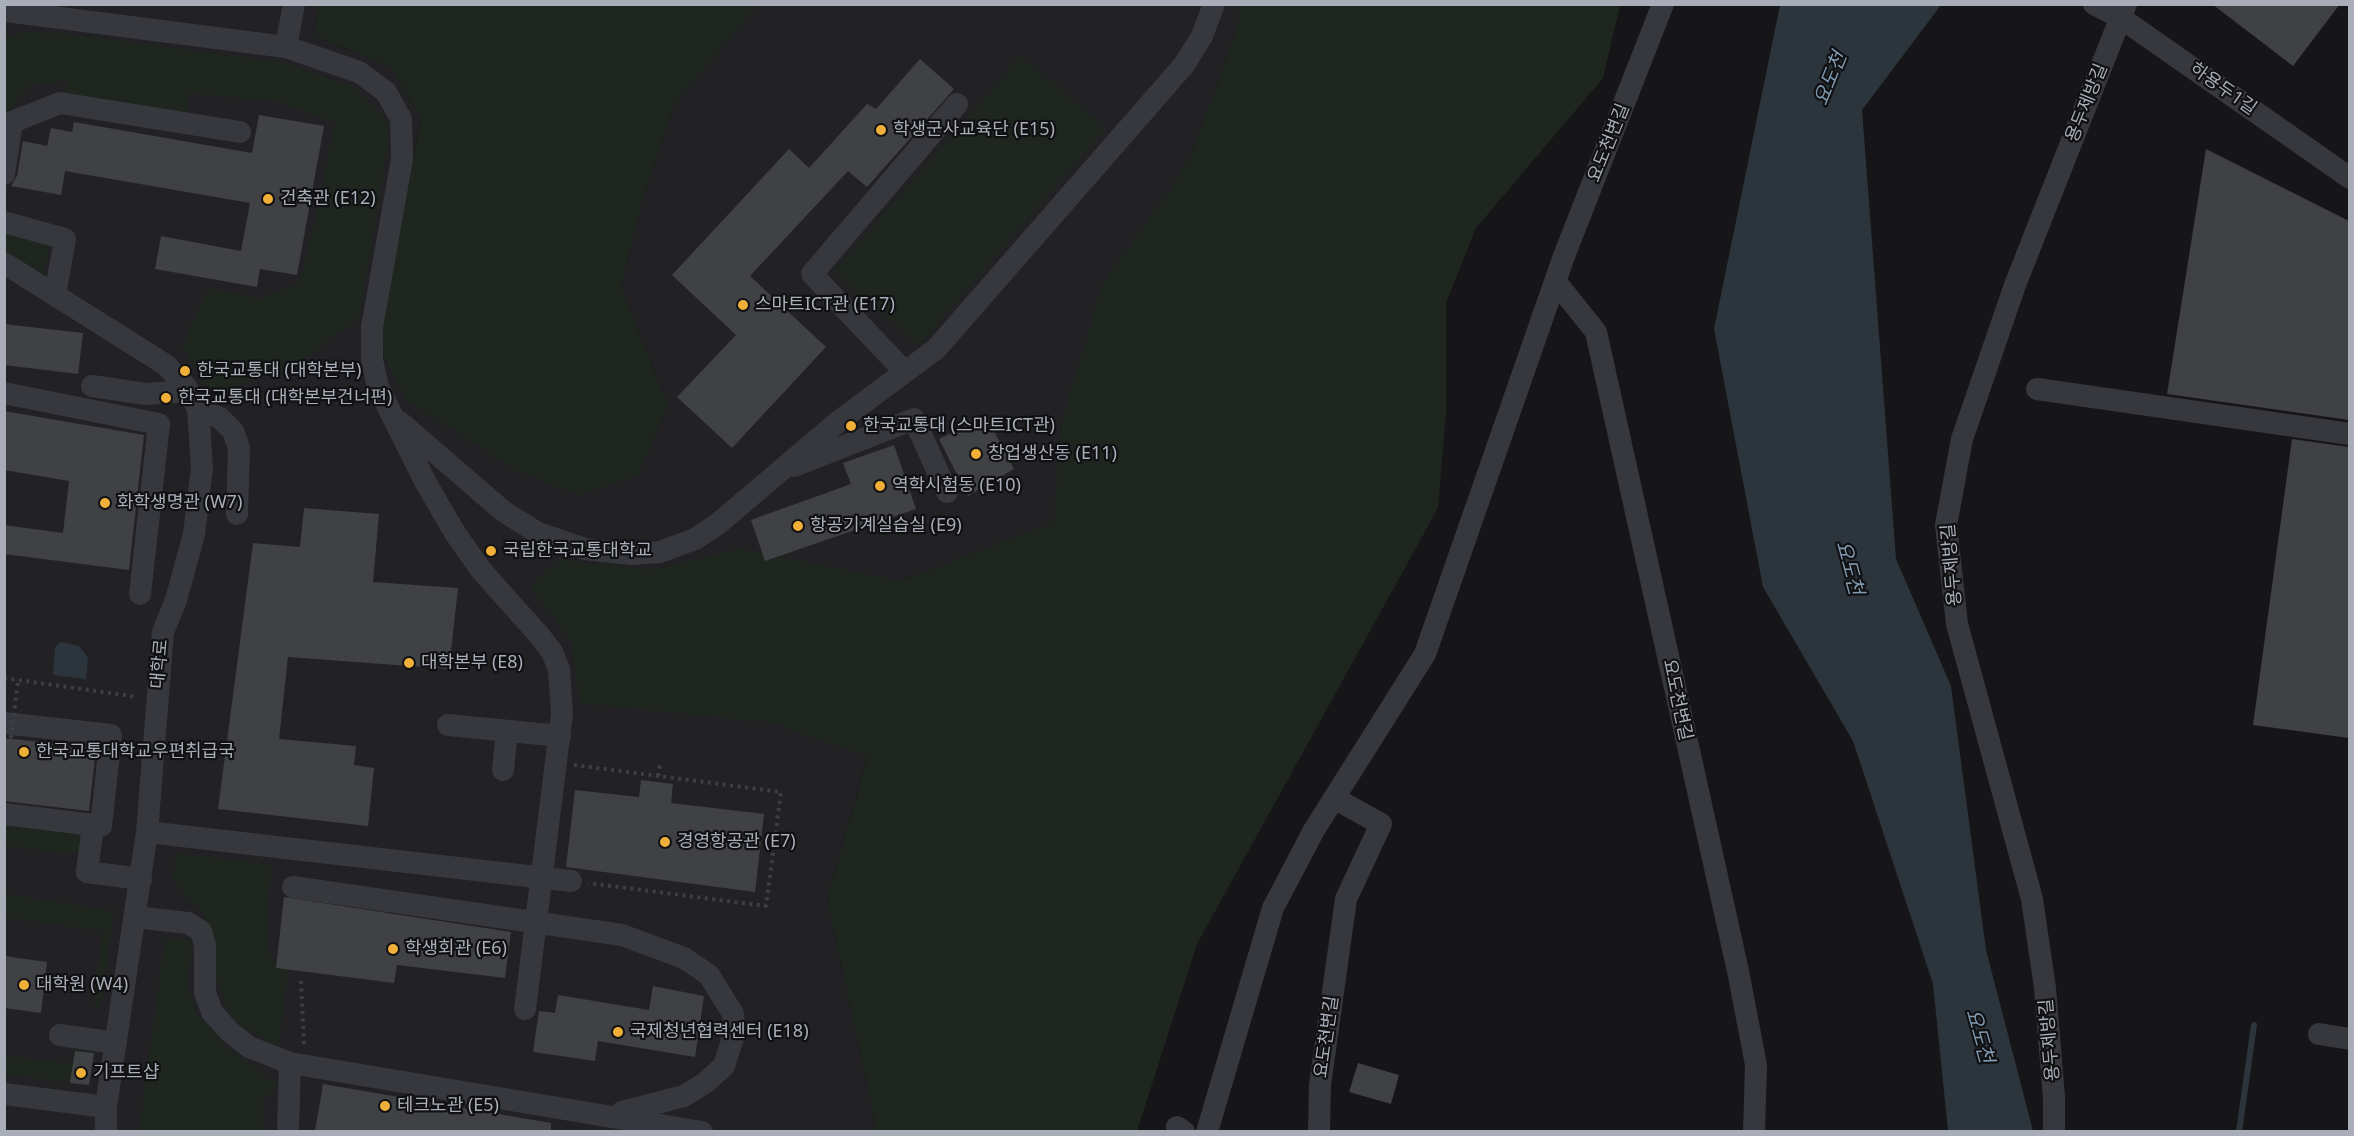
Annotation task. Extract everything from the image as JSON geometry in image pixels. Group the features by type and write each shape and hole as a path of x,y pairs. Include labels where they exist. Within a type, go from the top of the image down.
{"street":[{"path":"286,47 294,4"},
{"path":"394,417 503,511 538,532 585,549 632,554 660,552 695,539 936,349 1184,65 1202,36 1214,4"},
{"name":"요도천변길","path":"1208,1131 1273,908 1334,798 1425,654 1556,282 1664,4"},
{"name":"하용두1길","path":"2094,4 2123,11 2349,178"},
{"path":"6,9 286,47 359,72 386,92 401,119 402,159 372,327 372,360 378,387 427,485 455,533 482,570 552,652 559,669 563,698 560,735 525,1009"},
{"name":"용두제방길","path":"2054,1131 2054,1098 2045,988 2032,898 1958,624 1946,525 1962,438 2015,285 2123,11"},
{"path":"4,174 12,122 60,103 240,132"},
{"path":"905,372 812,274 957,104"},
{"path":"4,222 65,239 56,295"},
{"path":"4,263 166,365 193,400 220,418 233,431 239,448 237,514"},
{"name":"요도천변길","path":"1556,282 1596,332 1740,983 1756,1065 1754,1131"},
{"path":"92,386 193,400"},
{"path":"2037,389 2349,434"},
{"path":"4,393 159,424 140,594"},
{"name":"대학로","path":"106,1131 106,1107 147,832 163,632 176,600 194,534 202,468 193,400"},
{"path":"776,473 914,419 947,492"},
{"path":"448,725 560,735"},
{"path":"4,814 101,826 111,735 8,731"},
{"path":"503,771 507,731"},
{"name":"요도천변길","path":"1319,1131 1320,1085 1346,899 1381,824 1334,798"},
{"path":"93,825 87,872 141,879"},
{"path":"147,832 571,881"},
{"path":"293,887 622,935 684,958 709,975 733,1014 735,1031 724,1066 705,1083 684,1096 610,1123"},
{"path":"135,917 188,923 201,931 205,945 205,993 212,1012 229,1031 249,1047 297,1055 437,1089 610,1123 702,1131"},
{"path":"2319,1034 2349,1039"},
{"path":"60,1035 116,1042"},
{"path":"288,1131 297,1055"},
{"path":"4,1094 106,1107"}],"path":[{"path":"4,678 157,699"},
{"path":"8,731 18,681"},
{"path":"568,764 781,792 766,906 571,881"},
{"path":"658,776 660,765"},
{"path":"297,1055 301,981"}],"shaded area":[{"name":"국립한국교통대학교","path":"5,5 319,5 314,35 392,68 421,119 381,326 384,358 406,399 513,469 639,474 668,405 621,287 644,193 676,102 758,5 1240,5 1239,24 1192,153 1173,186 1061,425 1055,522 901,581 883,703 827,899 875,1121 873,1131 5,1132"},
{"path":"319,5 758,5 676,102 644,193 621,287 668,405 639,474 579,495 513,469 406,399 384,358 381,326 421,119 392,68 314,35"},
{"path":"1240,5 1620,5 1603,78 1476,228 1446,303 1446,413 1438,508 1197,944 1137,1131 873,1131 875,1121 827,899 868,757 774,723 580,703 571,641 531,587 559,560 652,570 738,549 901,581 1054,522 1061,425 1103,283 1173,186 1192,153 1239,24"},
{"path":"26,32 68,34 284,63 353,87 385,119 389,138 359,317 297,364 235,386 207,387 183,349 196,313 209,288 261,299 299,283 318,211 335,122 280,102 189,93 186,112 66,95 67,80 29,86 5,115 5,38"},
{"path":"1021,56 1106,128 919,345 834,272"},
{"path":"4,226 50,243 43,275 5,250"},
{"path":"4,816 81,829 80,848 77,852 65,854 5,845"},
{"path":"177,853 272,865 267,907 268,951 276,968 288,970 279,1046 241,1026 231,1014 213,966 207,922 198,907 185,896 173,877"},
{"path":"6,894 114,911 100,1008 93,1005 103,931 5,917"},
{"path":"165,938 189,939 192,952 188,973 189,991 197,1014 226,1047 279,1087 262,1098 263,1131 139,1132"},
{"path":"75,1048 94,1050 89,1085 5,1074 5,1056 72,1064"}],"water":[{"name":"요도천","path":"1780,5 1941,5 1862,110 1896,559 1951,686 1986,950 2033,1131 1948,1131 1933,984 1853,741 1763,587 1714,329"},
{"path":"61,642 79,646 88,658 86,679 53,675 55,647"}],"building":[{"path":"2212,4 2340,4 2293,66"},
{"name":"스마트ICT관 (E17)","path":"920,59 954,89 867,187 848,171 750,276 826,347 732,448 677,397 736,335 672,275 789,149 809,168 867,104 876,109"},
{"name":"건축관 (E12)","path":"259,115 324,126 297,275 260,269 257,287 155,269 161,236 241,251 250,203 65,171 61,195 11,186 17,176 23,141 47,146 51,128 72,132 74,122 252,153"},
{"path":"2206,149 2349,221 2349,420 2167,394"},
{"path":"4,324 83,333 78,374 4,365"},
{"name":"화학생명관 (W7)","path":"4,411 144,435 129,570 4,554 4,525 63,533 69,481 4,470"},
{"name":"창업생산동 (E11)","path":"986,416 1014,469 968,496 939,439"},
{"path":"2292,439 2349,447 2349,738 2253,725"},
{"path":"894,445 916,509 765,561 751,520 851,484 843,463"},
{"name":"대학본부 (E8)","path":"304,508 379,514 373,582 458,588 449,669 288,657 279,739 356,746 354,765 374,768 368,826 218,809 253,543 300,547"},
{"path":"4,738 96,748 89,811 4,801"},
{"name":"경영항공관 (E7)","path":"641,780 673,784 671,803 764,814 755,892 566,867 575,790 639,797"},
{"name":"학생회관 (E6)","path":"284,897 511,932 505,978 397,965 394,983 276,968"},
{"name":"대학원 (W4)","path":"4,956 47,962 41,1013 4,1008"},
{"name":"국제청년협력센터 (E18)","path":"653,986 704,996 695,1057 598,1041 595,1061 533,1052 539,1011 555,1013 558,995 649,1010"},
{"name":"기프트샵","path":"75,1051 94,1053 89,1085 70,1083"},
{"path":"1358,1063 1399,1075 1391,1104 1349,1092"},
{"name":"테크노관 (E5)","path":"323,1084 551,1123 551,1131 315,1131"}],"waterway":[{"path":"2239,1132 2254,1025"}],"place":[{"name":"학생군사교육단 (E15)","path":"881,130"},
{"name":"건축관 (E12)","path":"268,199"},
{"name":"스마트ICT관 (E17)","path":"743,305"},
{"name":"한국교통대 (대학본부)","path":"185,371"},
{"name":"한국교통대 (대학본부건너편)","path":"166,398"},
{"name":"한국교통대 (스마트ICT관)","path":"851,426"},
{"name":"창업생산동 (E11)","path":"976,454"},
{"name":"역학시험동 (E10)","path":"880,486"},
{"name":"화학생명관 (W7)","path":"105,503"},
{"name":"항공기계실습실 (E9)","path":"798,526"},
{"name":"국립한국교통대학교","path":"491,551"},
{"name":"대학본부 (E8)","path":"409,663"},
{"name":"한국교통대학교우편취급국","path":"24,752"},
{"name":"경영항공관 (E7)","path":"665,842"},
{"name":"학생회관 (E6)","path":"393,949"},
{"name":"대학원 (W4)","path":"24,985"},
{"name":"국제청년협력센터 (E18)","path":"618,1032"},
{"name":"기프트샵","path":"81,1073"},
{"name":"테크노관 (E5)","path":"385,1106"}]}
